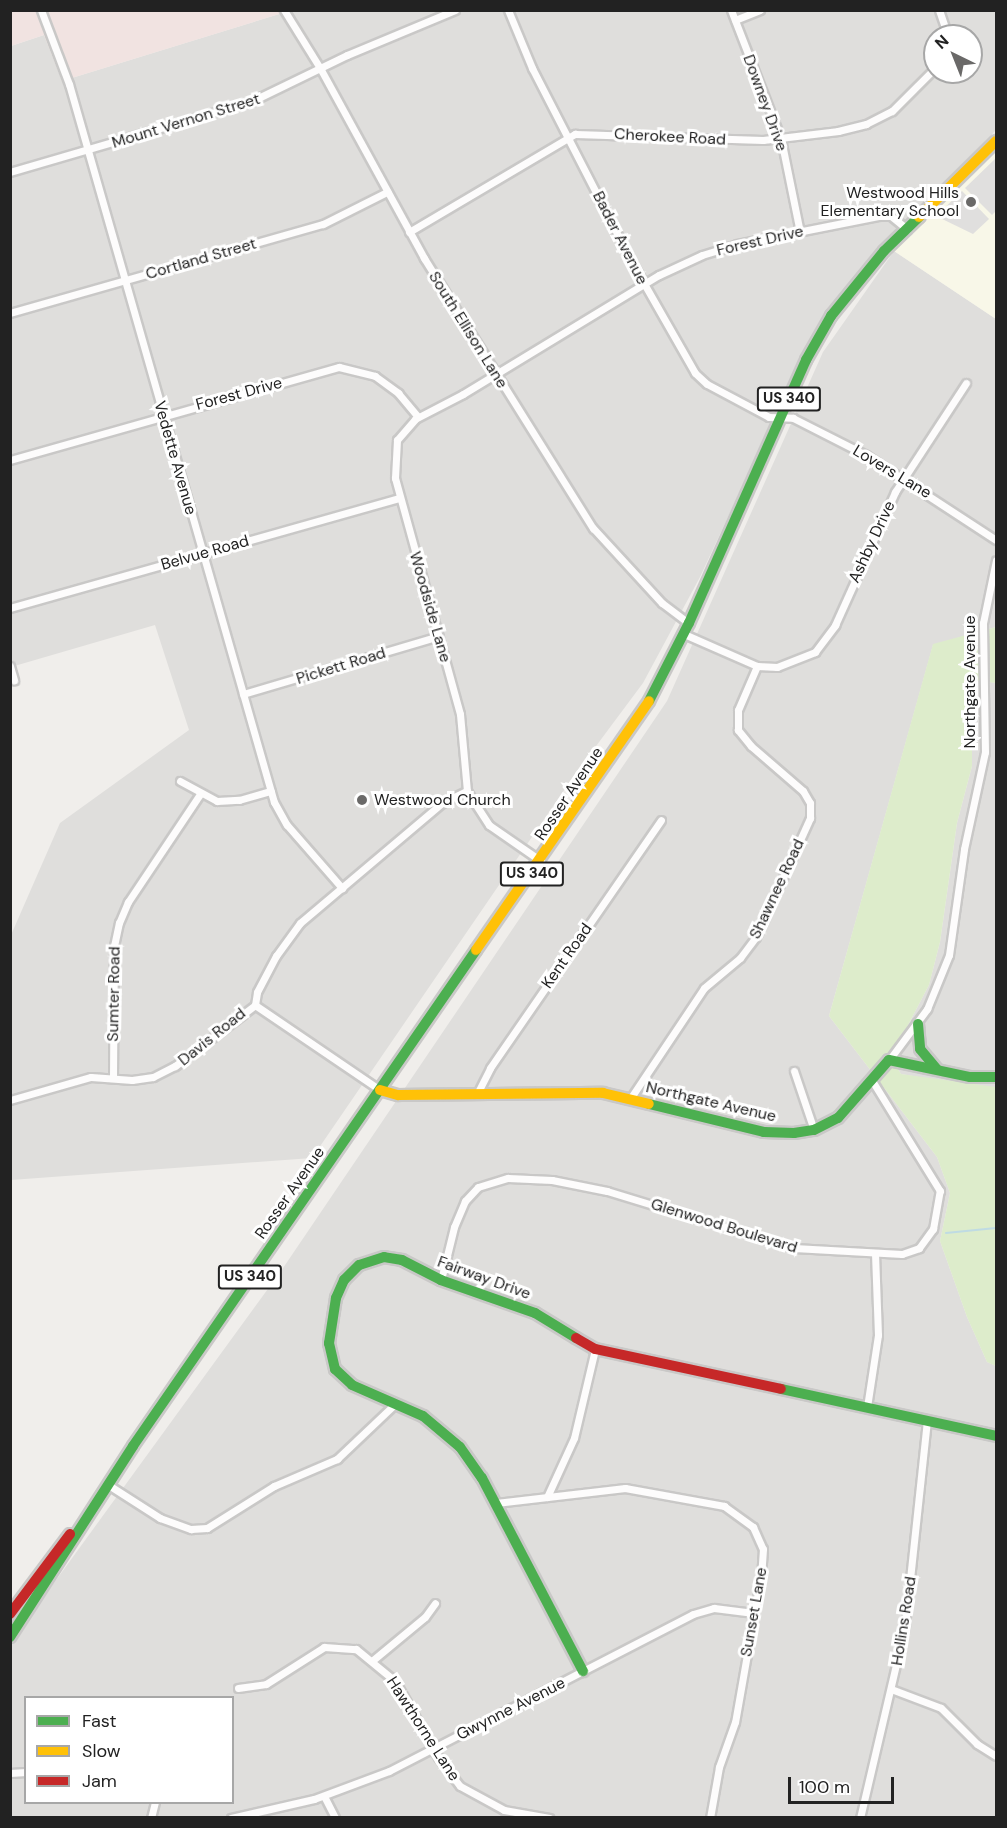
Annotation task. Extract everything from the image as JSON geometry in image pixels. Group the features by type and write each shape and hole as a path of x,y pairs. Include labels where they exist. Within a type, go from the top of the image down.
{"main road":[{"name":"Rosser Avenue","path":"10,1637 107,1484 629,732 684,634 781,417 831,316 861,277 996,141"},
{"path":"918,1024 920,1049 937,1070"},
{"path":"889,1060 970,1077 996,1077"},
{"name":"Northgate Avenue","path":"380,1090 398,1095 585,1092 630,1099 764,1132 813,1130 847,1110 873,1082 889,1060"},
{"name":"Fairway Drive","path":"583,1671 496,1503 470,1460 447,1434 423,1416 352,1385 335,1369 329,1343 339,1288 359,1265 384,1257 402,1260 441,1280 535,1313 595,1349 996,1436"},
{"name":"Rosser Avenue","path":"10,1614 90,1511"}],"street":[{"name":"Vedette Avenue","path":"41,10 88,150 271,791 287,825 342,888"},
{"name":"South Ellison Lane","path":"284,10 320,68 409,232 496,375 605,543 662,603 689,623"},
{"name":"Mount Vernon Street","path":"10,172 250,102 320,68 455,10"},
{"name":"Bader Avenue","path":"508,10 524,50 643,284 695,373 769,417 781,417"},
{"name":"Downey Drive","path":"731,10 781,139 800,232"},
{"path":"735,20 760,10"},
{"name":"Cherokee Road","path":"409,232 568,136 590,132 781,139 838,131 879,118 900,104 923,80"},
{"name":"Cortland Street","path":"10,313 323,224 387,192"},
{"name":"Forest Drive","path":"496,375 643,284 722,248 886,215 907,229"},
{"name":"Forest Drive","path":"10,460 339,367 375,376 398,393 418,417"},
{"name":"Woodside Lane","path":"496,375 418,417 403,430 394,448 393,468 462,724 467,791 489,825 541,861"},
{"name":"Ashby Drive","path":"757,666 790,663 822,645 903,477 966,383"},
{"name":"Lovers Lane","path":"781,417 793,418 903,477 996,540"},
{"name":"Belvue Road","path":"10,608 400,498"},
{"name":"Northgate Avenue","path":"889,1060 918,1024 938,990 949,955 964,849 982,774 986,734 983,623 996,560"},
{"path":"684,634 757,666"},
{"name":"Pickett Road","path":"243,694 439,636"},
{"path":"10,666 14,680"},
{"name":"Shawnee Road","path":"630,1099 704,988 740,958 756,937 810,818 810,803 797,785 751,746 738,730 738,710 757,666"},
{"path":"180,781 200,794 229,802 271,791"},
{"name":"Davis Road","path":"10,1100 78,1080 113,1078 142,1080 162,1073 255,1005 257,992 291,932 442,803 467,791"},
{"name":"Sumter Road","path":"113,1078 116,936 123,910 200,794"},
{"name":"Kent Road","path":"477,1094 490,1068 661,820"},
{"name":"Northgate Avenue","path":"255,1005 380,1090"},
{"path":"794,1071 813,1130"},
{"name":"Glenwood Boulevard","path":"441,1280 454,1227 465,1201 478,1187 508,1178 552,1180 598,1189 794,1248 902,1254 924,1245 933,1229 941,1197 931,1172 873,1082"},
{"path":"867,1407 878,1335 875,1253"},
{"path":"547,1497 574,1438 595,1349"},
{"path":"107,1484 160,1518 191,1529 207,1528 274,1486 337,1459 396,1403"},
{"name":"Hollins Road","path":"860,1818 905,1626 927,1420"},
{"name":"Sunset Lane","path":"496,1503 625,1488 732,1510 753,1527 763,1549 754,1613 735,1722 719,1767 710,1818"},
{"path":"374,1660 426,1617 435,1604"},
{"name":"Gwynne Avenue","path":"231,1818 324,1796 434,1749 703,1610 728,1608 754,1613"},
{"name":"Hawthorne Lane","path":"238,1688 266,1684 324,1647 352,1648 374,1660 403,1691 434,1749 460,1786 476,1797 504,1810 549,1818"},
{"path":"891,1689 941,1708 977,1744 996,1756"},
{"path":"324,1796 334,1818"}],"shaded area":[{"path":"10,11 289,11 62,81 44,35 11,46"},
{"path":"289,11 996,11 996,130 862,266 813,334 700,577 643,683 573,777 312,1158 11,1180 11,935 60,823 189,730 155,625 11,667 11,46 44,35 62,81"},
{"name":"Westwood Hills Elementary School","path":"996,152 996,319 894,251"},
{"path":"996,158 996,211 992,215 965,188"},
{"path":"962,191 989,219 973,234 936,216"},
{"path":"894,251 996,319 996,627 933,645 829,1016 937,1157 950,1193 940,1241 967,1317 987,1362 996,1366 996,1817 11,1818 11,1642 281,1271 667,701 823,352"},
{"path":"972,679 996,683 996,1087 985,1089 901,1074 887,1053 907,1027 929,985 940,942 957,823 972,766"}],"green space":[{"path":"996,627 996,683 972,680 972,766 957,823 940,942 929,985 907,1027 888,1053 901,1074 996,1087 996,1366 987,1362 967,1317 940,1241 950,1193 937,1157 829,1016 933,644"}],"waterway":[{"path":"946,1233 996,1228"}],"traffic: fast":[{"path":"649,701 689,623 806,360 831,316 884,251 919,217"},
{"path":"10,1637 133,1446 476,950"},
{"path":"918,1024 920,1049 937,1069"},
{"path":"649,1104 764,1132 794,1133 814,1130 838,1118 889,1060 970,1077 996,1077"},
{"path":"576,1338 535,1313 441,1280 402,1260 384,1257 359,1265 344,1280 336,1298 329,1343 335,1369 352,1385 423,1416 460,1447 482,1478 583,1671"},
{"path":"781,1389 996,1436"}],"traffic: slow":[{"path":"919,217 996,141"},
{"path":"476,950 649,701"},
{"path":"380,1090 398,1095 603,1093 649,1104"}],"traffic: jam":[{"path":"576,1338 595,1349 781,1389"},
{"path":"10,1614 70,1534"}],"place":[{"name":"Westwood Hills Elementary School","path":"971,202"},
{"name":"Westwood Church","path":"362,800"}]}
